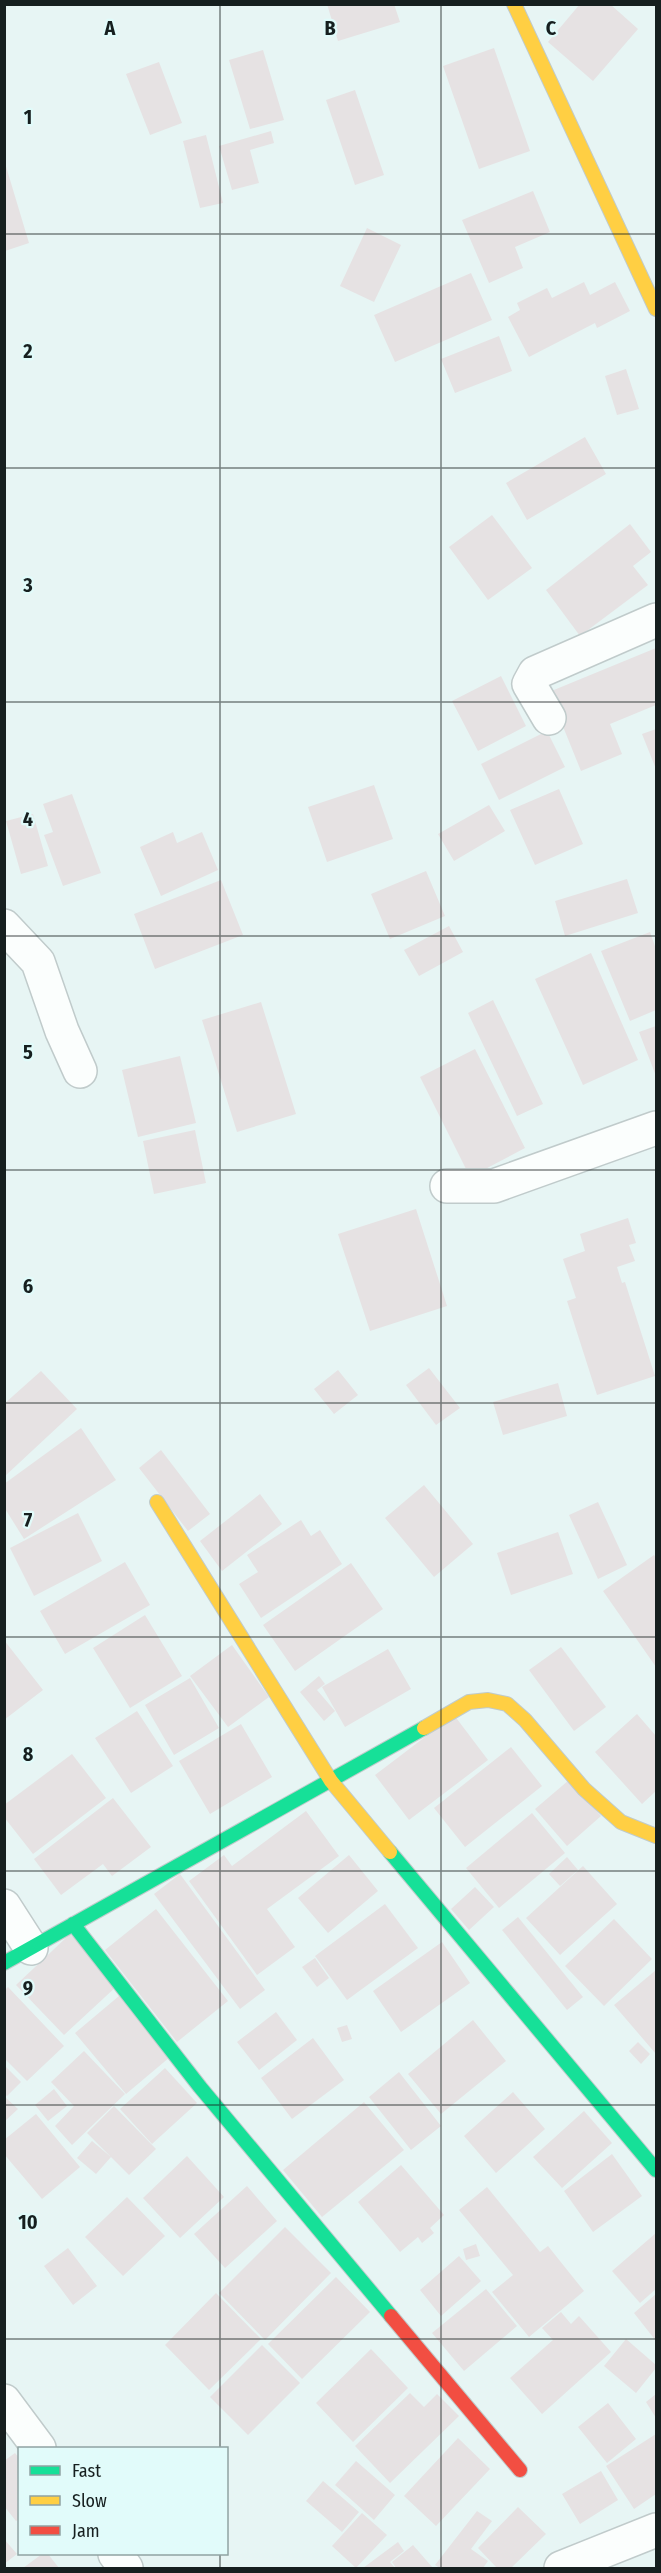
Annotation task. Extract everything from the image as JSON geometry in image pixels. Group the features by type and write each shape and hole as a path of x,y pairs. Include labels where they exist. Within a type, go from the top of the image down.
{"street":[{"path":"514,4 657,309"},
{"path":"549,718 529,684 535,674 657,620"},
{"path":"4,926 38,962 62,1031 80,1071"},
{"path":"447,1186 494,1186 657,1128"},
{"path":"157,1502 331,1782 657,2170"},
{"path":"4,1906 18,1956 331,1782 469,1702 488,1700 507,1704 525,1719 584,1789 621,1822 657,1836"},
{"path":"73,1924 200,2087 520,2470"},
{"path":"4,2401 38,2447"},
{"path":"561,2568 657,2530"},
{"path":"116,2555 126,2568"}],"building":[{"path":"327,4 394,4 400,22 338,41"},
{"path":"580,4 610,4 638,29 593,81 548,42"},
{"path":"494,48 530,151 479,169 443,66"},
{"path":"263,50 284,120 250,129 229,60"},
{"path":"159,62 182,123 150,135 126,74"},
{"path":"355,90 384,175 355,185 326,100"},
{"path":"271,131 274,143 250,150 259,183 232,190 219,146"},
{"path":"206,135 223,203 200,208 183,141"},
{"path":"5,163 29,243 5,251"},
{"path":"533,191 550,232 515,247 523,268 489,283 462,220"},
{"path":"367,228 401,245 374,302 340,286"},
{"path":"471,273 492,320 395,362 374,315"},
{"path":"584,282 590,295 615,282 630,311 597,328 595,323 529,357 508,317 520,310 517,303 547,288 552,298"},
{"path":"499,336 512,371 455,393 441,359"},
{"path":"626,369 639,409 617,415 605,376"},
{"path":"585,437 606,474 527,520 506,483"},
{"path":"492,515 532,568 488,600 449,547"},
{"path":"630,524 651,552 633,566 648,585 580,636 546,590"},
{"path":"656,648 656,705 610,724 622,754 581,771 549,692"},
{"path":"501,676 526,726 478,751 452,701"},
{"path":"656,729 656,769 642,734"},
{"path":"547,731 565,767 499,800 481,764"},
{"path":"374,785 393,839 327,862 308,807"},
{"path":"559,789 583,844 535,865 510,810"},
{"path":"72,794 101,873 63,886 44,835 53,832 43,804"},
{"path":"489,805 505,831 454,861 438,834"},
{"path":"33,814 48,866 21,874 6,821"},
{"path":"173,832 177,843 202,832 218,870 161,896 140,847"},
{"path":"426,871 445,916 390,939 371,894"},
{"path":"627,879 638,913 565,936 555,901"},
{"path":"221,880 243,935 155,969 134,914"},
{"path":"449,926 463,952 419,976 404,950"},
{"path":"650,932 656,949 656,1010 630,1021 601,951"},
{"path":"591,953 638,1060 583,1085 535,979"},
{"path":"493,1000 543,1104 517,1116 468,1013"},
{"path":"261,1002 296,1114 237,1132 202,1020"},
{"path":"656,1026 656,1076 639,1032"},
{"path":"475,1049 525,1148 470,1177 420,1077"},
{"path":"180,1056 196,1123 138,1137 122,1070"},
{"path":"195,1130 206,1183 154,1194 143,1141"},
{"path":"416,1209 447,1306 370,1331 338,1234"},
{"path":"628,1218 636,1243 629,1245 635,1261 617,1267 622,1283 625,1282 655,1376 597,1395 567,1301 576,1298 563,1259 585,1251 580,1234"},
{"path":"429,1368 460,1408 436,1425 406,1385"},
{"path":"338,1370 358,1395 334,1414 314,1389"},
{"path":"41,1371 77,1409 4,1477 4,1404"},
{"path":"558,1383 567,1416 503,1435 493,1402"},
{"path":"81,1428 116,1480 24,1539 4,1507 4,1484"},
{"path":"161,1450 210,1514 188,1531 139,1468"},
{"path":"424,1485 473,1544 434,1577 385,1518"},
{"path":"260,1494 282,1524 222,1571 200,1541"},
{"path":"598,1502 627,1565 598,1579 569,1515"},
{"path":"78,1513 102,1561 34,1596 10,1548"},
{"path":"301,1520 311,1536 320,1530 342,1564 261,1618 239,1584 258,1572 247,1555"},
{"path":"558,1532 573,1574 511,1595 497,1553"},
{"path":"654,1555 656,1558 656,1667 603,1591"},
{"path":"125,1562 150,1605 65,1654 40,1611"},
{"path":"351,1563 383,1609 295,1671 263,1625"},
{"path":"145,1615 182,1676 130,1708 93,1648"},
{"path":"4,1640 43,1690 4,1720"},
{"path":"232,1645 269,1697 228,1727 190,1676"},
{"path":"561,1647 606,1707 574,1731 529,1670"},
{"path":"388,1649 411,1689 345,1727 322,1687"},
{"path":"319,1676 325,1684 317,1690 335,1711 324,1721 300,1692"},
{"path":"190,1678 219,1728 174,1755 145,1705"},
{"path":"137,1711 173,1766 131,1793 95,1738"},
{"path":"637,1714 656,1736 656,1791 642,1804 595,1752"},
{"path":"454,1715 488,1760 409,1820 375,1775"},
{"path":"241,1724 272,1777 210,1814 179,1761"},
{"path":"511,1747 542,1786 465,1847 434,1808"},
{"path":"72,1754 106,1798 33,1854 4,1817 4,1805"},
{"path":"569,1780 601,1816 567,1846 535,1809"},
{"path":"113,1798 151,1847 112,1876 103,1864 61,1895 34,1859"},
{"path":"306,1811 339,1856 267,1909 295,1947 257,1975 189,1881 224,1855 232,1866"},
{"path":"532,1813 565,1853 499,1908 466,1868"},
{"path":"349,1855 378,1891 328,1933 298,1898"},
{"path":"567,1857 578,1870 560,1886 549,1874"},
{"path":"583,1866 617,1904 560,1955 526,1918"},
{"path":"180,1874 265,1990 240,2009 154,1894"},
{"path":"475,1887 494,1907 469,1930 451,1909"},
{"path":"385,1904 418,1948 347,2000 315,1956"},
{"path":"156,1909 228,2001 177,2042 105,1950"},
{"path":"518,1917 583,1997 567,2010 502,1930"},
{"path":"614,1919 652,1959 604,2006 565,1966"},
{"path":"70,1934 118,1985 64,2035 16,1985"},
{"path":"442,1942 470,1983 401,2032 373,1991"},
{"path":"315,1958 329,1978 317,1987 302,1967"},
{"path":"656,1970 656,2054 614,2005"},
{"path":"8,1987 64,2046 27,2081 4,2058 4,1991"},
{"path":"119,1996 170,2057 126,2094 75,2033"},
{"path":"276,2012 297,2040 259,2070 237,2042"},
{"path":"473,2020 506,2061 441,2114 408,2074"},
{"path":"347,2025 352,2039 342,2042 337,2028"},
{"path":"313,2038 344,2080 292,2119 261,2078"},
{"path":"638,2042 650,2054 641,2064 629,2051"},
{"path":"84,2051 125,2094 72,2145 55,2126 74,2106 51,2082"},
{"path":"4,2065 21,2082 7,2096 4,2093"},
{"path":"165,2068 197,2103 152,2144 120,2109"},
{"path":"399,2072 441,2126 411,2150 369,2097"},
{"path":"54,2089 67,2106 48,2121 35,2105"},
{"path":"513,2092 545,2129 496,2173 464,2136"},
{"path":"4,2096 18,2109 4,2122"},
{"path":"364,2102 404,2150 322,2217 283,2170"},
{"path":"114,2106 156,2149 129,2175 87,2133"},
{"path":"584,2111 612,2143 562,2188 533,2157"},
{"path":"36,2114 80,2167 42,2199 4,2154 4,2140"},
{"path":"92,2141 111,2157 96,2174 77,2158"},
{"path":"612,2154 642,2196 593,2232 564,2191"},
{"path":"187,2156 224,2197 180,2238 143,2198"},
{"path":"401,2165 444,2215 430,2228 434,2233 422,2243 418,2237 400,2252 358,2202"},
{"path":"247,2186 277,2221 225,2268 194,2234"},
{"path":"487,2187 540,2252 548,2246 584,2291 529,2337 492,2292 513,2275 459,2210"},
{"path":"127,2197 165,2236 123,2276 85,2237"},
{"path":"285,2227 331,2273 265,2340 219,2293"},
{"path":"656,2233 656,2289 640,2303 612,2271"},
{"path":"476,2244 480,2256 466,2260 463,2249"},
{"path":"68,2248 97,2286 73,2305 44,2266"},
{"path":"459,2256 481,2281 441,2316 420,2290"},
{"path":"336,2277 370,2312 302,2379 268,2344"},
{"path":"486,2289 517,2326 464,2371 432,2333"},
{"path":"216,2293 261,2339 209,2390 165,2345"},
{"path":"656,2294 656,2341 634,2313"},
{"path":"561,2312 571,2324 579,2316 611,2352 542,2414 510,2378 553,2340 542,2328"},
{"path":"626,2339 656,2365 636,2393 604,2366"},
{"path":"262,2345 300,2383 248,2435 210,2397"},
{"path":"371,2349 408,2388 353,2442 316,2403"},
{"path":"410,2393 424,2407 437,2394 459,2416 390,2483 355,2446"},
{"path":"656,2394 656,2418 646,2402"},
{"path":"608,2403 636,2439 607,2463 578,2427"},
{"path":"656,2434 656,2494 634,2509 606,2466"},
{"path":"458,2438 490,2469 436,2526 404,2496"},
{"path":"15,2453 18,2457 18,2520 16,2521 4,2506 4,2461"},
{"path":"356,2461 395,2495 374,2520 335,2485"},
{"path":"601,2471 618,2500 580,2524 562,2494"},
{"path":"323,2481 359,2512 342,2532 306,2501"},
{"path":"518,2507 546,2534 511,2568 497,2568 478,2548"},
{"path":"477,2511 492,2521 471,2549 488,2561 483,2568 440,2568 435,2565"},
{"path":"362,2513 387,2535 356,2568 332,2546"},
{"path":"4,2539 17,2554 4,2564"},
{"path":"398,2542 404,2551 390,2562 395,2568 363,2568"},
{"path":"413,2545 433,2568 396,2568 392,2562"},
{"path":"41,2555 49,2555 59,2568 23,2568"}],"traffic: fast":[{"path":"4,1963 424,1728"},
{"path":"390,1852 656,2170"},
{"path":"73,1924 200,2087 391,2316"}],"traffic: slow":[{"path":"514,4 656,309"},
{"path":"157,1502 331,1781 390,1852"},
{"path":"424,1728 469,1702 488,1700 507,1704 525,1720 584,1789 621,1822 656,1836"}],"traffic: jam":[{"path":"391,2316 520,2470"}]}
